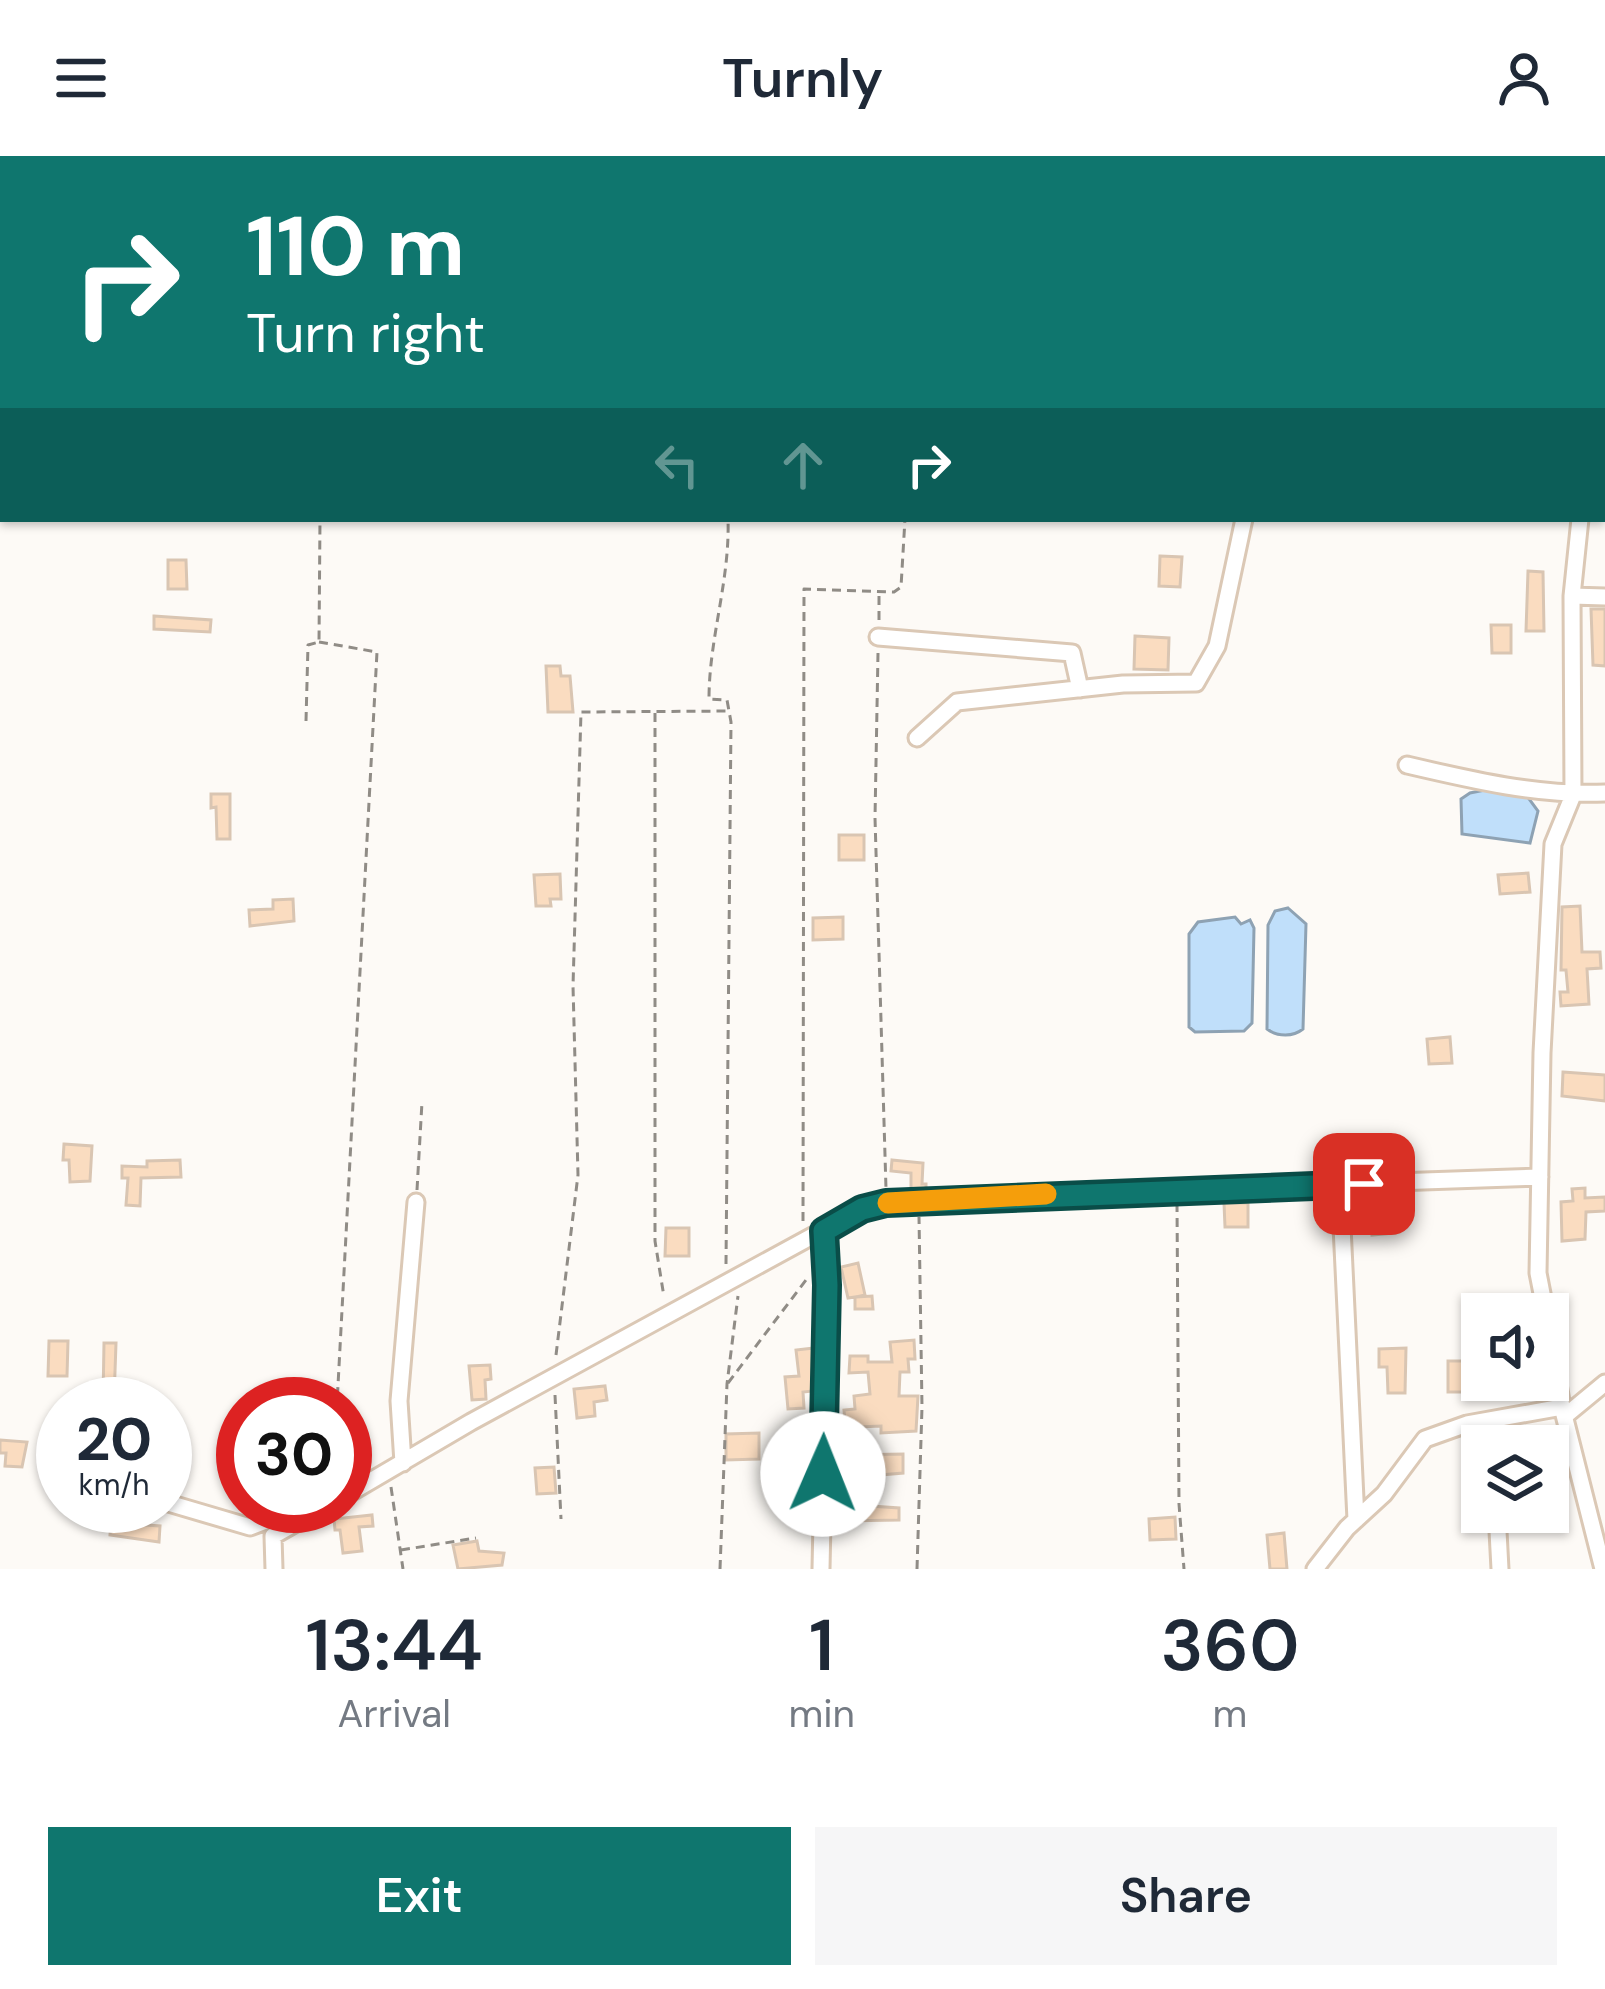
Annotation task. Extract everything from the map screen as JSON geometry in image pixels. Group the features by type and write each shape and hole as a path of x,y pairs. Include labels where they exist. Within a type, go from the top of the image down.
{"street":[{"path":"917,738 957,702 1196,682 1217,646 1243,522"},
{"path":"1542,1293 1538,1273 1542,1053 1553,844 1573,794 1573,596 1580,522"},
{"path":"1573,596 1605,597"},
{"path":"878,637 1072,653 1080,689"},
{"path":"1407,765 1573,794 1605,793"},
{"path":"372,1482 862,1209 919,1201 1540,1177"},
{"path":"1340,1184 1356,1520"},
{"path":"404,1463 399,1401 416,1202"},
{"path":"821,1569 824,1231"},
{"path":"1315,1569 1325,1552 1384,1494 1425,1439 1467,1424 1564,1412 1605,1383"},
{"path":"1562,1401 1597,1498 1603,1569"},
{"path":"274,1569 274,1536 279,1533"},
{"path":"1498,1533 1500,1569"}],"path":[{"path":"319,642 320,522"},
{"path":"720,1569 727,1384 740,1278 727,1271 725,1254 733,788 730,711 727,700 709,700 728,522"},
{"path":"806,1241 804,589 894,592 901,587 905,522"},
{"path":"879,592 875,818 886,1203"},
{"path":"306,721 308,645 319,642 377,652 338,1377"},
{"path":"561,1519 554,1378 578,1174 574,943 581,712 730,711"},
{"path":"656,712 655,1241 668,1317"},
{"path":"416,1202 422,1102"},
{"path":"1177,1189 1179,1504 1184,1569"},
{"path":"917,1569 922,1408 919,1201"},
{"path":"727,1384 825,1256"},
{"path":"386,1474 403,1569"},
{"path":"401,1550 476,1538"}],"water":[{"path":"1490,789 1527,796 1538,811 1530,843 1462,834 1461,799"},
{"path":"1288,908 1306,924 1303,1029 1285,1035 1267,1029 1268,925 1275,911"},
{"path":"1235,917 1241,924 1250,920 1254,928 1252,1023 1244,1031 1195,1032 1189,1027 1189,934 1198,922"}],"building":[{"path":"1160,556 1182,557 1180,587 1159,586"},
{"path":"168,560 186,560 187,589 168,589"},
{"path":"1528,571 1543,572 1544,631 1526,631"},
{"path":"1591,609 1605,609 1605,666 1593,665"},
{"path":"154,616 211,620 210,632 154,629"},
{"path":"1491,625 1511,625 1511,653 1492,653"},
{"path":"1135,636 1169,638 1168,670 1134,669"},
{"path":"546,666 560,666 561,676 570,676 573,712 548,712"},
{"path":"211,794 230,794 230,839 217,839"},
{"path":"839,835 864,835 864,860 839,860"},
{"path":"1528,873 1530,892 1500,894 1498,875"},
{"path":"560,874 561,899 550,899 551,906 536,906 534,875"},
{"path":"293,899 294,921 250,926 249,910 273,909 273,900"},
{"path":"1580,906 1582,952 1600,952 1601,968 1587,969 1589,1004 1561,1006 1560,992 1568,992 1566,970 1561,970 1562,907"},
{"path":"843,917 843,939 813,940 813,918"},
{"path":"1450,1037 1452,1063 1429,1064 1427,1039"},
{"path":"1563,1072 1605,1075 1605,1101 1562,1096"},
{"path":"64,1144 92,1146 90,1181 70,1182"},
{"path":"180,1160 181,1177 141,1178 140,1206 126,1205 128,1178 122,1178 122,1166"},
{"path":"892,1160 923,1163 926,1189 911,1190 911,1173 891,1171"},
{"path":"1585,1188 1585,1198 1605,1197 1605,1211 1586,1212 1585,1239 1562,1241 1561,1202 1573,1201 1572,1189"},
{"path":"1224,1203 1248,1203 1248,1227 1225,1227"},
{"path":"1388,1204 1395,1233 1372,1235 1370,1205"},
{"path":"666,1228 689,1228 689,1256 665,1256"},
{"path":"858,1263 865,1295 856,1297 872,1296 873,1309 855,1309 855,1297 848,1298 841,1267"},
{"path":"914,1340 915,1359 908,1359 909,1372 900,1372 899,1396 918,1396 916,1431 881,1433 881,1426 858,1427 857,1434 846,1435 844,1410 855,1409 854,1396 870,1394 868,1372 849,1373 850,1356 892,1362 890,1342"},
{"path":"49,1341 68,1341 67,1376 48,1376"},
{"path":"104,1343 116,1343 115,1377 103,1377"},
{"path":"814,1348 813,1391 803,1392 804,1408 788,1409 785,1377 799,1376 796,1350"},
{"path":"1406,1348 1405,1393 1388,1393 1387,1367 1379,1367 1379,1349"},
{"path":"1448,1361 1461,1361 1461,1392 1448,1392"},
{"path":"490,1365 486,1399 472,1400 469,1366"},
{"path":"605,1386 607,1400 594,1402 595,1416 577,1418 574,1389"},
{"path":"759,1433 759,1459 726,1460 726,1434"},
{"path":"0,1440 27,1442 22,1467 5,1466"},
{"path":"903,1454 903,1473 857,1477 856,1505 899,1508 899,1520 840,1521 846,1455"},
{"path":"554,1467 556,1493 537,1494 535,1468"},
{"path":"1175,1517 1176,1539 1150,1540 1149,1519"},
{"path":"110,1533 160,1533 159,1542"},
{"path":"340,1533 360,1533 362,1551 343,1553"},
{"path":"1284,1533 1287,1569 1270,1569 1267,1535"},
{"path":"477,1541 479,1551 504,1553 502,1565 458,1569 453,1545"}],"slow traffic":[{"path":"888,1203 1046,1194"}],"route":[{"path":"823,1474 824,1231 862,1209 886,1203 1098,1192 1364,1184"}]}
